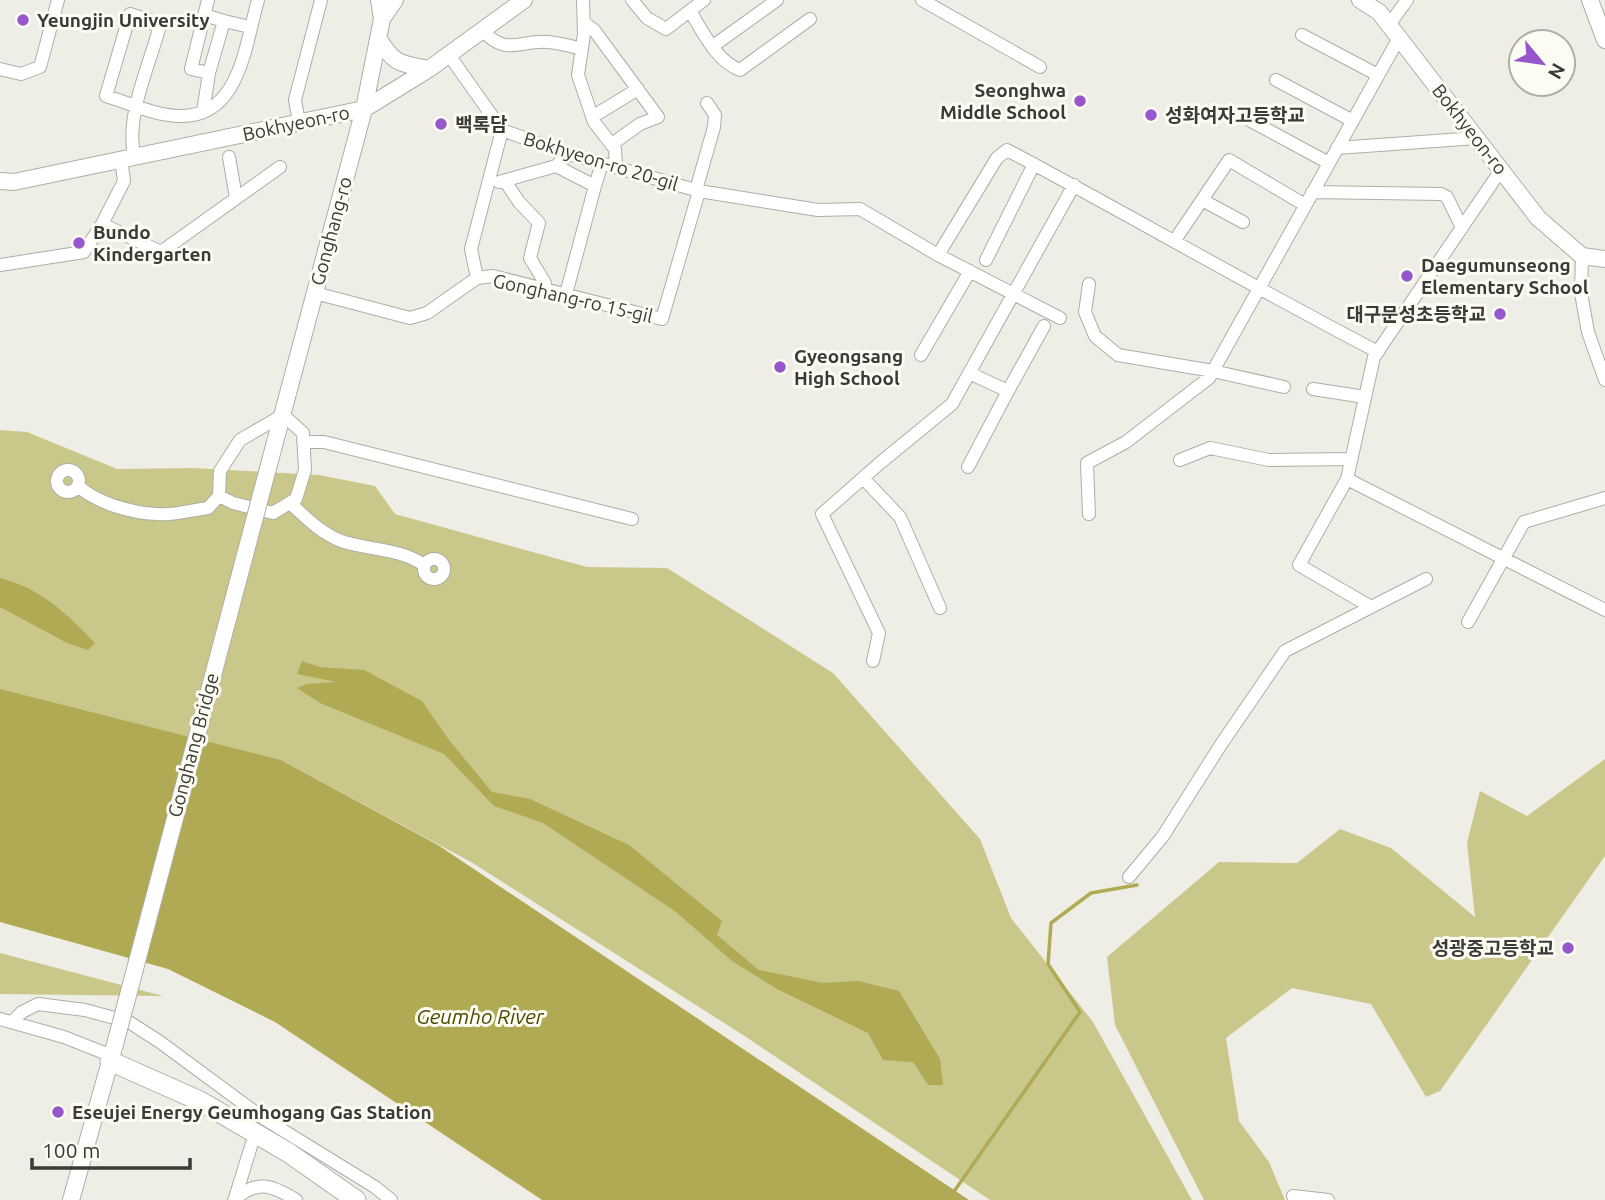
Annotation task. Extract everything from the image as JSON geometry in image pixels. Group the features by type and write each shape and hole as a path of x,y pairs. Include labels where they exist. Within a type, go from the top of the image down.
{"highway":[{"path":"111,1059 175,1100 283,1161 336,1200"},
{"path":"111,1059 200,1101 289,1153 356,1200"}],"main road":[{"name":"Gonghang-ro","path":"275,442 364,109 382,19 379,0"},
{"name":"Gonghang-ro","path":"382,19 395,0"},
{"name":"Bokhyeon-ro","path":"0,181 14,182 364,109 429,69 524,0"},
{"name":"Bokhyeon-ro","path":"1360,0 1379,12 1538,218 1582,256"},
{"path":"1590,0 1605,40"},
{"path":"378,38 390,57 400,63 429,69"},
{"path":"1582,256 1605,250"},
{"path":"1582,256 1605,259"},
{"name":"Gonghang Bridge","path":"111,1059 275,442"},
{"path":"71,1200 111,1059"}],"street":[{"path":"0,69 20,74 40,67 58,0"},
{"path":"208,0 191,69 209,73"},
{"path":"0,265 84,252 102,224 124,181 137,105 159,29 151,21 130,14 106,96 137,105 176,116 203,112 217,106 231,89 258,0"},
{"path":"299,122 295,100 321,0"},
{"path":"583,0 584,23 578,75 592,117 615,149 616,167"},
{"path":"632,0 647,18 666,29 689,7 704,0"},
{"path":"713,46 778,0"},
{"path":"922,0 1040,67"},
{"path":"1089,514 1087,463 1126,442 1209,378 1378,75 1407,0"},
{"path":"689,7 728,66 740,70 810,19"},
{"path":"204,15 250,27"},
{"path":"203,112 209,73 224,20"},
{"path":"584,23 594,30 658,117 640,124 612,144"},
{"path":"482,30 493,42 511,47 525,43 550,42 582,49"},
{"path":"1302,35 1378,75"},
{"name":"Bokhyeon-ro 20-gil","path":"449,55 502,130 569,154 698,190 818,210 860,209 938,255 1060,318"},
{"path":"1276,80 1353,121"},
{"path":"592,117 638,89"},
{"path":"698,190 714,127 715,115 707,103"},
{"path":"1251,121 1329,163"},
{"name":"Bokhyeon-ro 20-gil","path":"487,186 502,130"},
{"path":"1337,148 1477,138"},
{"path":"938,255 997,158 1007,150 1378,352"},
{"path":"487,186 556,166 569,154"},
{"path":"229,157 236,198"},
{"path":"1175,240 1229,160 1305,205"},
{"path":"566,294 602,163"},
{"path":"986,260 1034,164"},
{"path":"556,166 595,186"},
{"name":"Bokhyeon-ro","path":"102,224 161,252 280,167"},
{"path":"1371,607 1299,565 1347,479 1374,357 1501,170"},
{"path":"505,181 519,202 539,223 530,258 545,283 543,290"},
{"path":"873,661 879,633 822,514 952,404 1074,185"},
{"name":"Gonghang-ro 15-gil","path":"477,278 471,249 487,186"},
{"name":"Gonghang-ro 15-gil","path":"315,293 410,318 427,313 477,278 493,276 663,319 698,190"},
{"path":"1312,192 1441,194 1447,197 1462,228"},
{"path":"1202,200 1243,222"},
{"path":"1582,256 1581,293 1588,332 1605,380"},
{"path":"921,355 970,271"},
{"path":"1089,284 1084,313 1095,336 1118,355 1213,370 1284,387"},
{"path":"968,467 1044,326"},
{"path":"969,373 1009,391"},
{"path":"1313,389 1365,397"},
{"path":"78,486 88,495 108,503 158,515 208,508 219,496 220,471 240,440 283,415 303,433 305,471 296,499 273,513 233,503 219,496"},
{"path":"303,442 324,442 632,519"},
{"path":"1180,460 1210,448 1269,460 1351,459"},
{"path":"863,478 900,517 940,608"},
{"path":"1347,479 1605,610"},
{"path":"1468,622 1524,522 1605,498"},
{"path":"290,503 314,526 342,541 413,557 424,565"},
{"path":"1129,877 1163,836 1285,651 1426,579"},
{"path":"6,1020 38,1004 85,1010 129,1022 263,1118 391,1200"},
{"path":"6,1020 89,1046 111,1059"},
{"path":"234,1199 252,1143"},
{"path":"234,1199 258,1186 275,1186 296,1200"},
{"path":"1293,1195 1328,1200"}],"shaded area":[{"path":"0,430 27,432 117,469 193,468 319,475 375,486 395,514 587,567 667,568 833,673 980,839 1011,918 1093,1022 1192,1200 990,1200 743,1035 471,862 281,760 136,732 0,699"},
{"path":"1605,759 1605,856 1440,1091 1426,1097 1371,1004 1292,988 1226,1038 1239,1121 1269,1162 1285,1200 1204,1200 1115,1025 1107,957 1219,862 1297,863 1340,829 1391,848 1475,917 1467,843 1480,791 1527,816"},
{"path":"0,953 163,996 0,994"}],"water":[{"path":"0,578 41,595 95,643 88,650 67,643 0,607"},
{"path":"302,661 320,667 364,670 422,701 449,740 492,792 530,799 629,845 722,921 717,935 759,970 823,983 858,981 899,991 940,1059 943,1085 928,1085 913,1062 883,1060 868,1033 777,989 732,961 676,912 543,823 494,806 444,754 320,703 297,688 307,684 336,682 297,674"},
{"name":"Geumho River","path":"0,689 281,760 438,845 969,1200 542,1200 275,1022 168,969 0,922"}],"waterway":[{"path":"948,1200 1080,1012 1048,964 1051,923 1091,893 1137,885"}],"place":[{"name":"Yeungjin University","path":"23,20"},
{"name":"Seonghwa Middle School","path":"1080,101"},
{"name":"성화여자고등학교","path":"1151,115"},
{"name":"백록담","path":"441,124"},
{"name":"Bundo Kindergarten","path":"79,243"},
{"name":"Daegumunseong Elementary School","path":"1407,276"},
{"name":"대구문성초등학교","path":"1500,314"},
{"name":"Gyeongsang High School","path":"780,367"},
{"name":"성광중고등학교","path":"1568,948"},
{"name":"Eseujei Energy Geumhogang Gas Station","path":"58,1112"}]}
